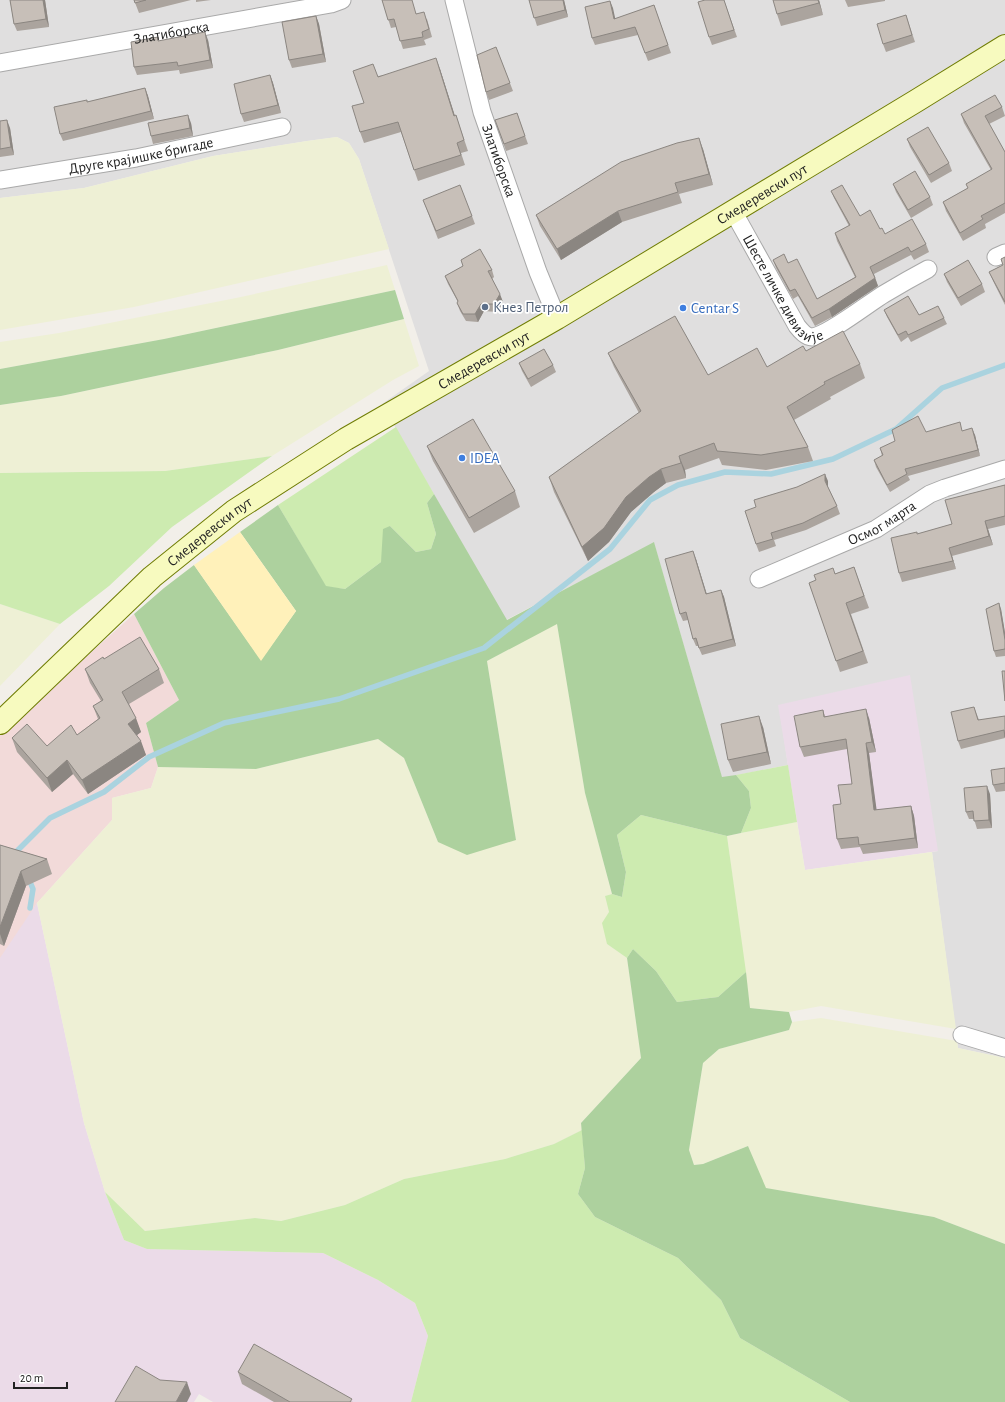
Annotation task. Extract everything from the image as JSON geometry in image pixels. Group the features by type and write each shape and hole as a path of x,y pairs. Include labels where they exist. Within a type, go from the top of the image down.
{"main road":[{"name":"Смедеревски пут","path":"0,723 152,577 234,511 346,439 557,318 1005,46"}],"street":[{"name":"Златиборска","path":"0,63 331,4 342,0"},
{"name":"Златиборска","path":"454,0 482,112 538,272 557,318"},
{"name":"Друге крајишке бригаде","path":"0,180 136,158 282,127"},
{"name":"Шесте личке дивизије","path":"733,211 797,326 808,336 812,337 819,335 836,326 884,294 928,269"},
{"name":"Осмог марта","path":"759,579 876,529 935,492 973,478 1005,469"},
{"path":"962,1036 1005,1048"}],"shaded area":[{"path":"0,0 1005,0 1005,1058 958,1048 932,852 938,851 779,705 788,765 722,778 654,543 506,620 382,404 429,371 359,159 349,143 337,137 307,141 213,156 84,188 0,198"},
{"path":"134,614 179,700 146,723 158,767 151,788 112,798 112,820 37,903 0,968 0,734"},
{"path":"910,675 938,851 805,870 778,705"},
{"path":"37,903 84,1123 105,1192 124,1240 147,1249 323,1253 378,1280 415,1303 428,1336 411,1402 213,1402 199,1394 194,1402 0,1402 0,958"}],"green space":[{"path":"337,137 349,143 359,159 389,249 134,307 0,330 0,198 84,188 213,156"},
{"path":"387,265 395,290 164,339 0,369 0,342 59,333 236,298"},
{"path":"395,290 404,319 278,350 61,396 0,405 0,369 164,339"},
{"path":"404,319 419,366 393,380 272,456 165,471 0,473 0,405 61,396 278,350"},
{"path":"396,427 434,494 427,503 436,534 431,549 416,552 390,526 381,562 345,589 326,587 278,505"},
{"path":"272,456 172,527 109,586 60,624 0,604 0,473 165,471"},
{"path":"434,494 507,620 654,542 722,777 736,775 749,791 751,808 741,833 727,836 641,815 617,835 626,872 622,897 612,894 585,793 557,624 487,661 516,840 467,855 438,842 404,758 378,739 256,769 158,767 146,723 179,700 134,614 194,565 261,660 296,611 240,532 278,505 326,586 345,589 381,562 383,529 390,526 416,552 431,549 436,534 427,503"},
{"path":"0,604 60,624 0,686"},
{"path":"557,623 585,793 612,894 605,896 609,912 607,944 627,958 641,1058 581,1123 582,1130 554,1144 505,1159 404,1179 345,1205 281,1221 255,1218 145,1231 105,1192 84,1123 37,903 112,820 112,798 151,788 158,767 256,769 378,739 404,758 438,842 516,840 487,661"},
{"path":"788,765 797,822 741,833 751,808 749,791 736,775"},
{"path":"641,815 727,836 746,972 718,997 677,1002 656,971 633,949 627,958 607,944 602,923 609,912 605,896 612,894 622,897 626,872 617,835"},
{"path":"797,822 805,870 932,852 956,1029 821,1006 789,1012 750,1008 727,836"},
{"path":"633,949 656,971 677,1002 718,997 746,972 750,1008 789,1012 792,1022 789,1030 719,1049 703,1063 689,1150 694,1165 703,1164 748,1146 766,1188 934,1217 1005,1244 1005,1402 850,1402 740,1338 721,1300 678,1258 595,1217 578,1194 585,1168 581,1123 641,1058 627,958"},
{"path":"821,1018 957,1041 958,1048 1005,1058 1005,1244 934,1217 765,1188 748,1146 703,1164 694,1165 689,1150 703,1063 719,1049 789,1030 792,1022"},
{"path":"582,1130 585,1168 578,1194 595,1217 678,1258 721,1300 740,1338 850,1402 411,1402 428,1336 415,1303 378,1280 323,1253 147,1249 124,1240 105,1192 145,1231 255,1218 281,1221 345,1205 404,1179 505,1159 554,1144"}],"sand":[{"path":"240,532 296,611 261,661 194,565"}],"building":[{"path":"10,0 43,0 46,19 14,24"},
{"path":"134,0 146,0 135,3"},
{"path":"382,0 412,0 416,14 424,12 429,29 422,32 423,37 400,41 394,19 388,20"},
{"path":"529,0 563,0 565,10 534,18"},
{"path":"705,0 724,0 734,30 709,37 698,2"},
{"path":"773,0 818,0 819,3 777,14"},
{"path":"610,1 614,19 654,5 668,45 645,53 635,27 592,38 585,7"},
{"path":"906,15 912,35 883,44 877,24"},
{"path":"316,16 323,54 289,60 282,22"},
{"path":"205,32 210,60 178,66 177,62 134,67 131,42 158,37 158,41"},
{"path":"496,47 510,83 486,92 477,55"},
{"path":"436,58 454,116 456,115 464,140 457,143 461,155 414,170 398,122 360,132 352,106 364,103 353,71 373,64 378,77"},
{"path":"270,75 278,105 241,114 234,84"},
{"path":"145,88 151,111 60,134 54,107 87,100 87,102"},
{"path":"995,95 1002,107 985,116 1005,152 1005,203 981,216 983,219 960,233 943,202 968,188 966,184 992,169 961,114"},
{"path":"517,113 525,136 504,144 495,120"},
{"path":"188,115 190,128 151,136 148,123"},
{"path":"7,120 11,147 0,149 0,121"},
{"path":"928,127 949,163 929,175 907,139"},
{"path":"699,138 709,174 675,183 678,192 618,211 557,249 536,215 621,162 677,143"},
{"path":"915,171 930,197 908,210 893,184"},
{"path":"460,185 472,216 436,231 423,200"},
{"path":"842,185 860,216 870,210 880,229 882,228 885,234 912,219 926,244 911,252 908,247 870,267 875,278 829,309 812,318 795,289 790,291 773,260 784,254 788,263 797,259 817,299 856,277 835,233 850,225 831,191"},
{"path":"480,249 492,270 488,271 500,294 494,304 481,304 475,314 463,314 445,276 463,266 461,260"},
{"path":"1005,257 1005,302 989,272 1003,265 1001,259"},
{"path":"968,260 982,284 958,298 944,274"},
{"path":"908,296 919,315 938,306 944,318 908,335 906,331 898,335 884,310"},
{"path":"675,316 708,375 757,348 767,367 803,346 806,351 843,331 860,364 824,382 825,384 787,407 808,447 761,455 717,451 714,443 679,456 681,463 661,469 649,477 626,497 604,528 582,547 549,477 641,411 608,353"},
{"path":"544,349 553,365 528,379 519,363"},
{"path":"918,416 926,432 960,422 962,431 972,428 978,450 905,469 907,474 887,485 874,460 883,455 880,448 895,441 892,430"},
{"path":"473,419 515,491 469,518 427,446"},
{"path":"825,474 825,481 837,506 803,523 771,533 773,539 756,544 745,511 756,507 754,500 797,487"},
{"path":"1005,485 1005,516 985,521 989,536 949,548 953,561 899,573 891,538 917,532 917,534 952,524 945,500"},
{"path":"693,551 706,594 721,590 733,639 699,648 696,638 693,639 686,612 680,614 665,559"},
{"path":"854,567 864,596 846,603 863,651 836,661 809,583 816,580 814,575 833,568 835,574"},
{"path":"999,603 1005,649 994,651 986,609"},
{"path":"140,637 159,669 122,692 136,718 128,724 141,741 82,780 67,760 47,778 12,738 27,724 47,746 71,725 77,735 100,718 93,706 103,700 85,669 103,657 104,659"},
{"path":"1002,671 1005,671 1005,701"},
{"path":"974,707 978,720 1005,716 1005,737 1004,730 958,741 951,712"},
{"path":"866,709 872,742 866,743 874,810 911,806 915,838 859,845 858,837 837,839 833,805 841,804 838,785 852,784 846,739 800,747 794,716 823,710 824,717"},
{"path":"759,716 767,752 728,760 721,724"},
{"path":"1005,768 1005,783 993,785 991,770"},
{"path":"987,786 989,820 974,821 973,811 966,812 964,788"},
{"path":"0,845 47,859 21,871 0,927"},
{"path":"254,1344 352,1399 350,1402 290,1402 238,1372"},
{"path":"136,1366 160,1380 187,1382 176,1402 115,1402"}],"waterway":[{"path":"18,856 16,852 50,818 104,792 149,757 224,723 339,699 484,648 610,549 650,500 678,485 725,472 771,474 833,459 896,429 942,388 1005,365"},
{"path":"28,877 33,889 30,908"}],"place":[{"name":"Кнез Петрол","path":"485,307"},
{"name":"Centar S","path":"683,308"},
{"name":"IDEA","path":"462,458"}]}
